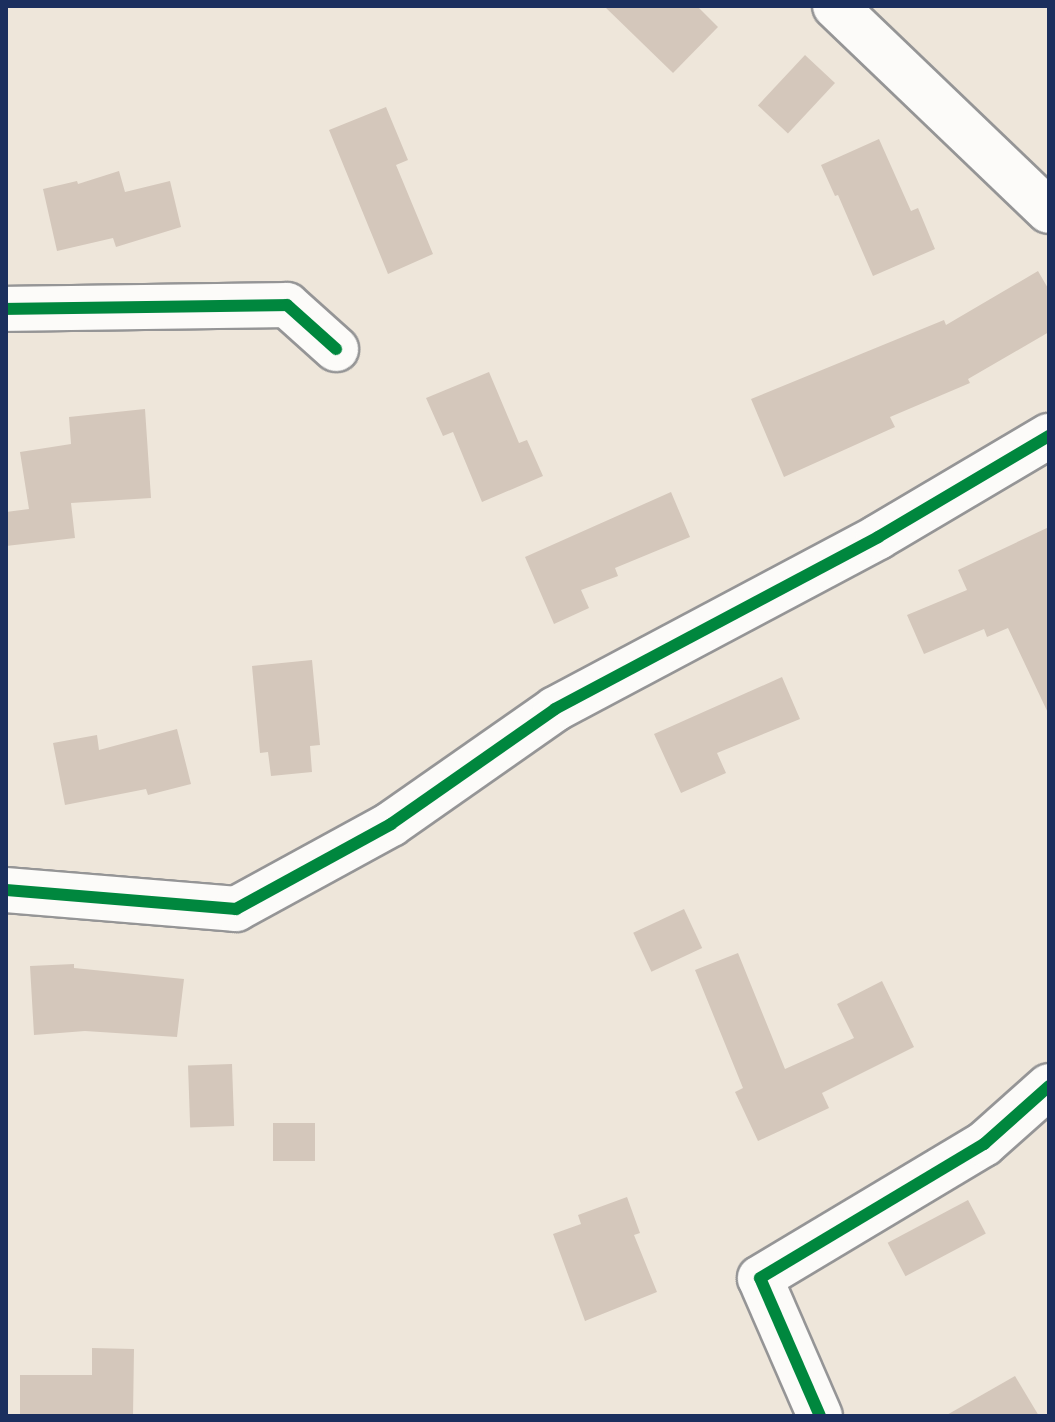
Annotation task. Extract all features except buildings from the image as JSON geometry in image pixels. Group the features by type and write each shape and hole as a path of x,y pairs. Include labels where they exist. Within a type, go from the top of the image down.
{"street":[{"path":"835,6 1049,211"},
{"path":"6,309 287,305 336,349"},
{"path":"6,890 236,909 391,824 555,709 878,537 1049,436"},
{"path":"820,1416 760,1278 984,1144 1049,1086"}],"cycle path":[{"path":"6,309 287,305 336,349"},
{"path":"6,890 236,909 391,824 555,709 878,537 1049,436"},
{"path":"820,1416 760,1278 984,1144 1049,1086"}]}
